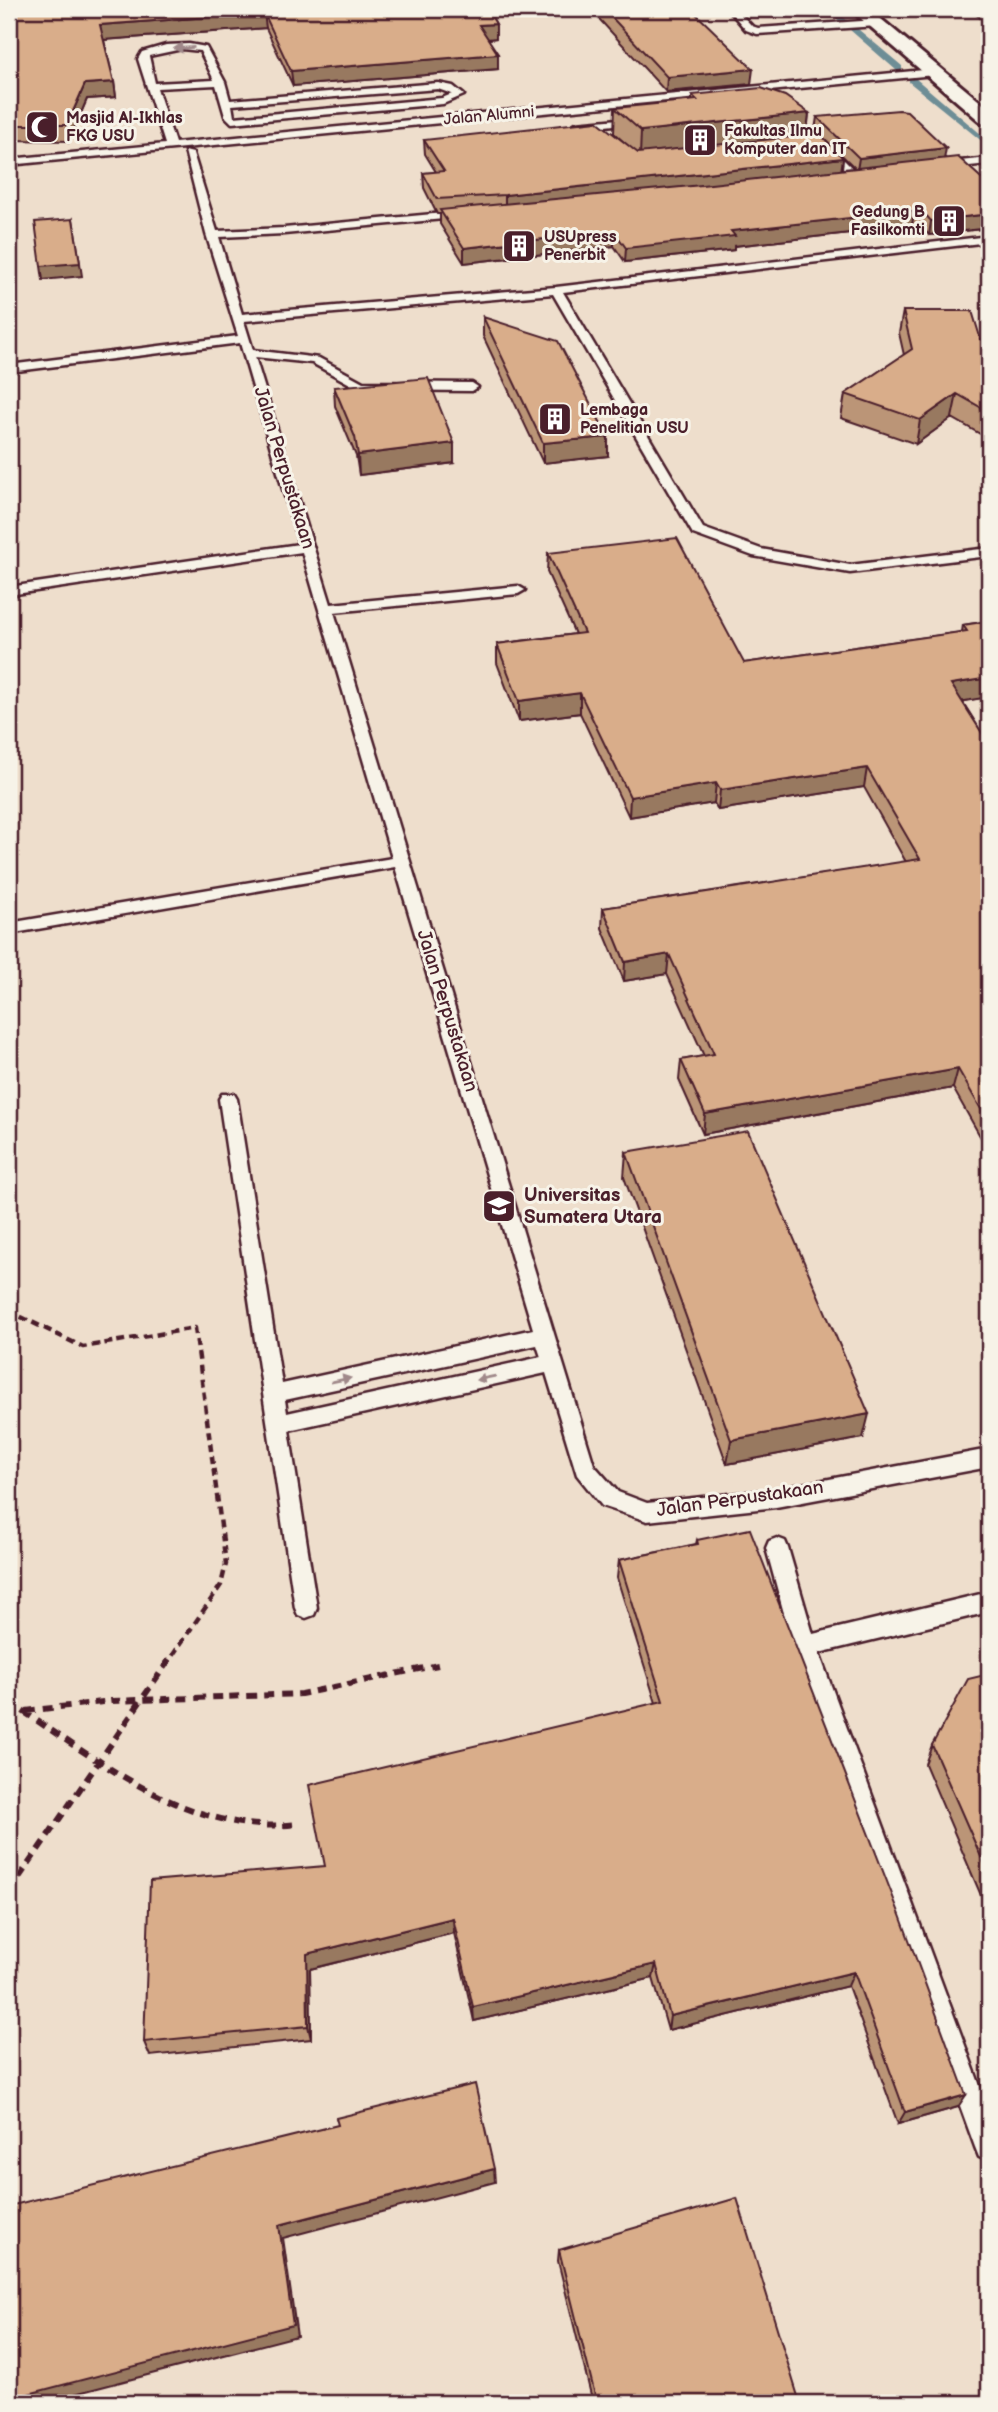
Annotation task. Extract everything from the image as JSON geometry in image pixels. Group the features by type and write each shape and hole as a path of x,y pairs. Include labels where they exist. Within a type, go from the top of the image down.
{"street":[{"path":"858,17 877,23 900,22"},
{"path":"877,23 989,119"},
{"name":"Jalan Alumni","path":"934,72 958,70"}],"lane":[{"path":"732,9 749,28 757,31 840,27 858,17"},
{"name":"Jalan Perpustakaan","path":"220,82 206,52 193,47 145,54 152,86 182,148 239,318 585,1469 610,1499 647,1512 776,1498 989,1458"},
{"name":"Jalan Alumni","path":"9,162 182,148 238,140 934,72"},
{"path":"152,86 220,82 238,140"},
{"path":"226,103 438,86 447,86 459,95 443,101 232,120"},
{"path":"583,107 605,135"},
{"path":"776,111 800,124 821,142 849,177 867,174"},
{"path":"570,127 652,118"},
{"path":"808,144 821,142"},
{"path":"933,167 989,161"},
{"path":"211,234 284,231 478,214"},
{"path":"239,318 556,290 989,239"},
{"path":"556,290 698,531 758,553 850,569 989,552"},
{"path":"9,369 247,346 315,360 361,386 472,387"},
{"path":"9,591 307,547"},
{"path":"326,609 518,590"},
{"path":"9,929 402,861"},
{"path":"228,1099 306,1608"},
{"path":"274,1395 545,1335"},
{"path":"278,1424 553,1363"},
{"path":"777,1548 805,1646 989,2147"},
{"path":"805,1646 989,1602"}],"path":[{"path":"9,1311 83,1347 195,1328 226,1564 220,1585 9,1892"},
{"path":"9,1713 61,1703 284,1695 438,1665"},
{"path":"9,1702 161,1797 212,1816 267,1827 298,1824"}],"shaded area":[{"name":"Universitas Sumatera Utara","path":"9,9 989,9 989,2403 9,2403"}],"building":[{"path":"9,9 487,9 496,24 479,25 498,54 291,71 264,13 100,25 114,82 85,84 67,125 9,125"},
{"path":"604,9 691,9 753,69 667,77"},
{"path":"761,88 785,96 809,113 641,131 615,108 697,100 692,95"},
{"path":"907,111 946,148 859,158 817,117"},
{"path":"597,121 638,153 820,134 843,158 505,195 437,199 423,173 444,171 424,140"},
{"path":"958,157 989,185 989,214 931,221 924,213 914,211 731,231 735,236 626,248 614,231 464,248 440,210 702,185"},
{"path":"73,219 80,263 41,266 35,222"},
{"path":"903,311 972,311 981,340 989,339 989,412 957,394 920,420 845,394 912,349"},
{"path":"483,317 558,341 608,437 543,443"},
{"path":"428,378 454,443 358,455 355,437 334,387"},
{"path":"677,538 744,663 967,631 963,625 989,621 989,678 951,684 989,744 989,1123 958,1069 705,1114 681,1060 714,1054 669,954 625,962 603,908 920,859 867,768 720,790 716,783 630,797 580,693 519,701 497,644 584,633 548,553"},
{"path":"748,1131 869,1414 731,1440 626,1152"},
{"path":"750,1529 900,1915 966,2095 905,2112 854,1972 670,2016 656,1964 473,2007 453,1918 307,1954 308,2026 144,2042 150,1881 325,1866 309,1785 663,1701 619,1560 698,1544 697,1540"},
{"path":"989,1674 989,1875 932,1745 968,1679"},
{"path":"475,2084 494,2169 279,2225 293,2325 9,2399 9,2206 338,2125 336,2118"},
{"path":"737,2198 800,2403 597,2403 559,2250"}],"waterway":[{"path":"830,9 899,68"},
{"path":"912,80 989,145"}],"place":[{"name":"Masjid Al-Ikhlas FKG USU","path":"42,127"},
{"name":"Fakultas Ilmu Komputer dan IT","path":"700,140"},
{"name":"Gedung B Fasilkomti","path":"949,221"},
{"name":"USUpress Penerbit","path":"519,246"},
{"name":"Lembaga Penelitian USU","path":"555,419"},
{"name":"Universitas Sumatera Utara","path":"499,1206"}]}
